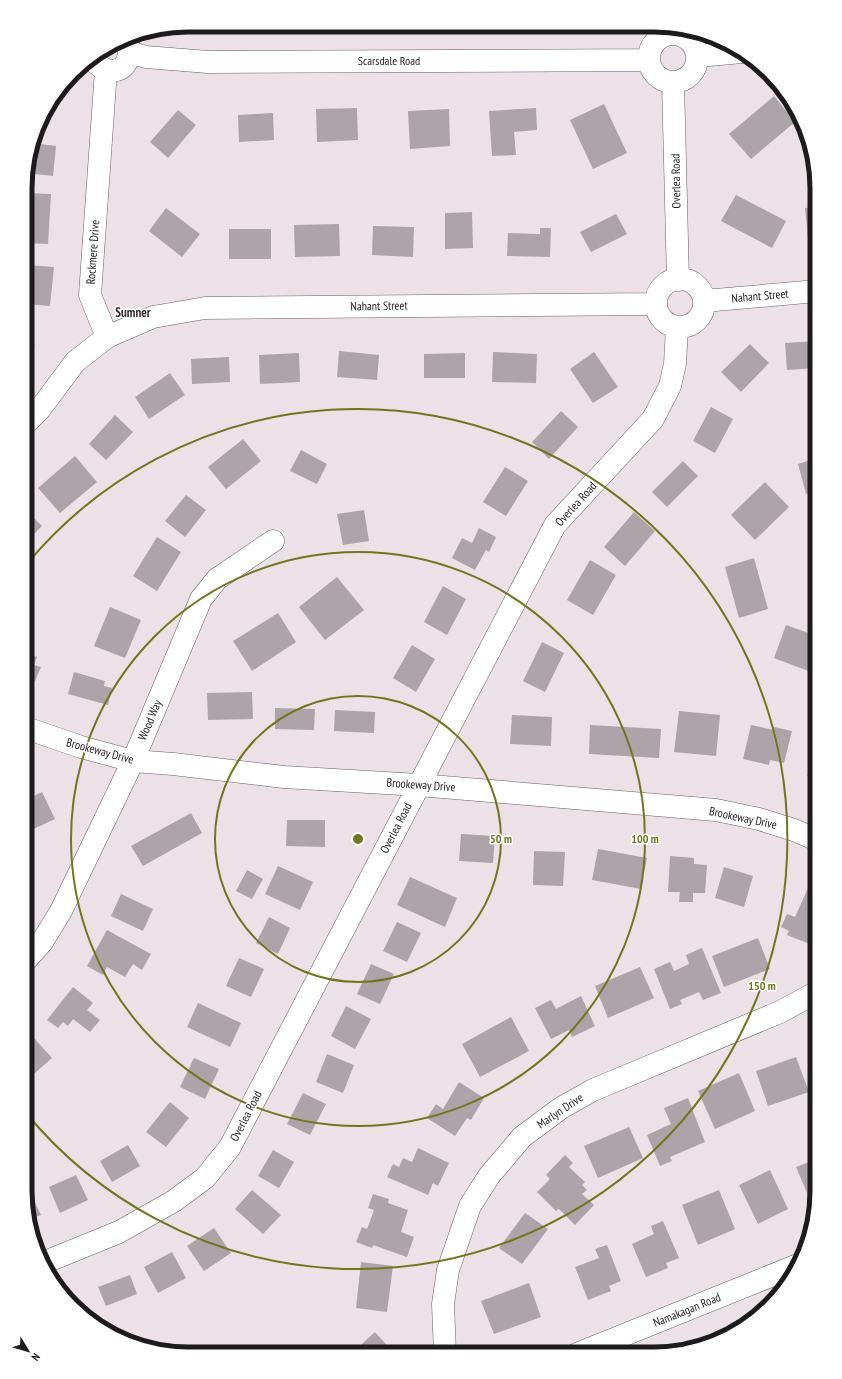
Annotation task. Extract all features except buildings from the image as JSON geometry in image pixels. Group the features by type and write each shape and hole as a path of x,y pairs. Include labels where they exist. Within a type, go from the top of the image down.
{"street":[{"path":"666,32 656,40 649,52 648,60 650,67 659,78 674,82 688,77 696,64 697,56 695,48 691,42 685,37 675,33"},
{"path":"99,64 114,71 124,66 128,60 128,45"},
{"name":"Scarsdale Road","path":"128,45 146,57 208,62 648,60"},
{"path":"697,56 732,53"},
{"name":"Rockmere Drive","path":"99,64 90,295 107,337"},
{"name":"Overlea Road","path":"674,82 678,280"},
{"path":"678,280 685,280 698,287 704,301 704,308 701,315 691,325 684,327 677,327 665,322 657,311 656,304 660,290 671,281 678,280"},
{"name":"Nahant Street","path":"704,301 810,292"},
{"name":"Nahant Street","path":"107,337 153,317 205,308 656,304"},
{"name":"Overlea Road","path":"48,1260 119,1232 174,1201 205,1178 230,1147 418,785 555,526 653,419 670,386 675,364 677,327"},
{"path":"32,417 40,410 75,362 107,337"},
{"name":"Wood Way","path":"32,954 42,942 62,911 133,761 201,599 217,579 273,541"},
{"name":"Brookeway Drive","path":"32,730 81,747 133,761 173,764 284,777 418,785 716,810 759,819 794,830 810,837"},
{"name":"Marlyn Drive","path":"445,1347 443,1304 448,1270 470,1206 489,1176 522,1138 561,1108 593,1090 780,1012 810,996"},
{"name":"Namakagan Road","path":"594,1347 789,1269"}],"district":[{"name":"Sumner","path":"133,312"}]}
